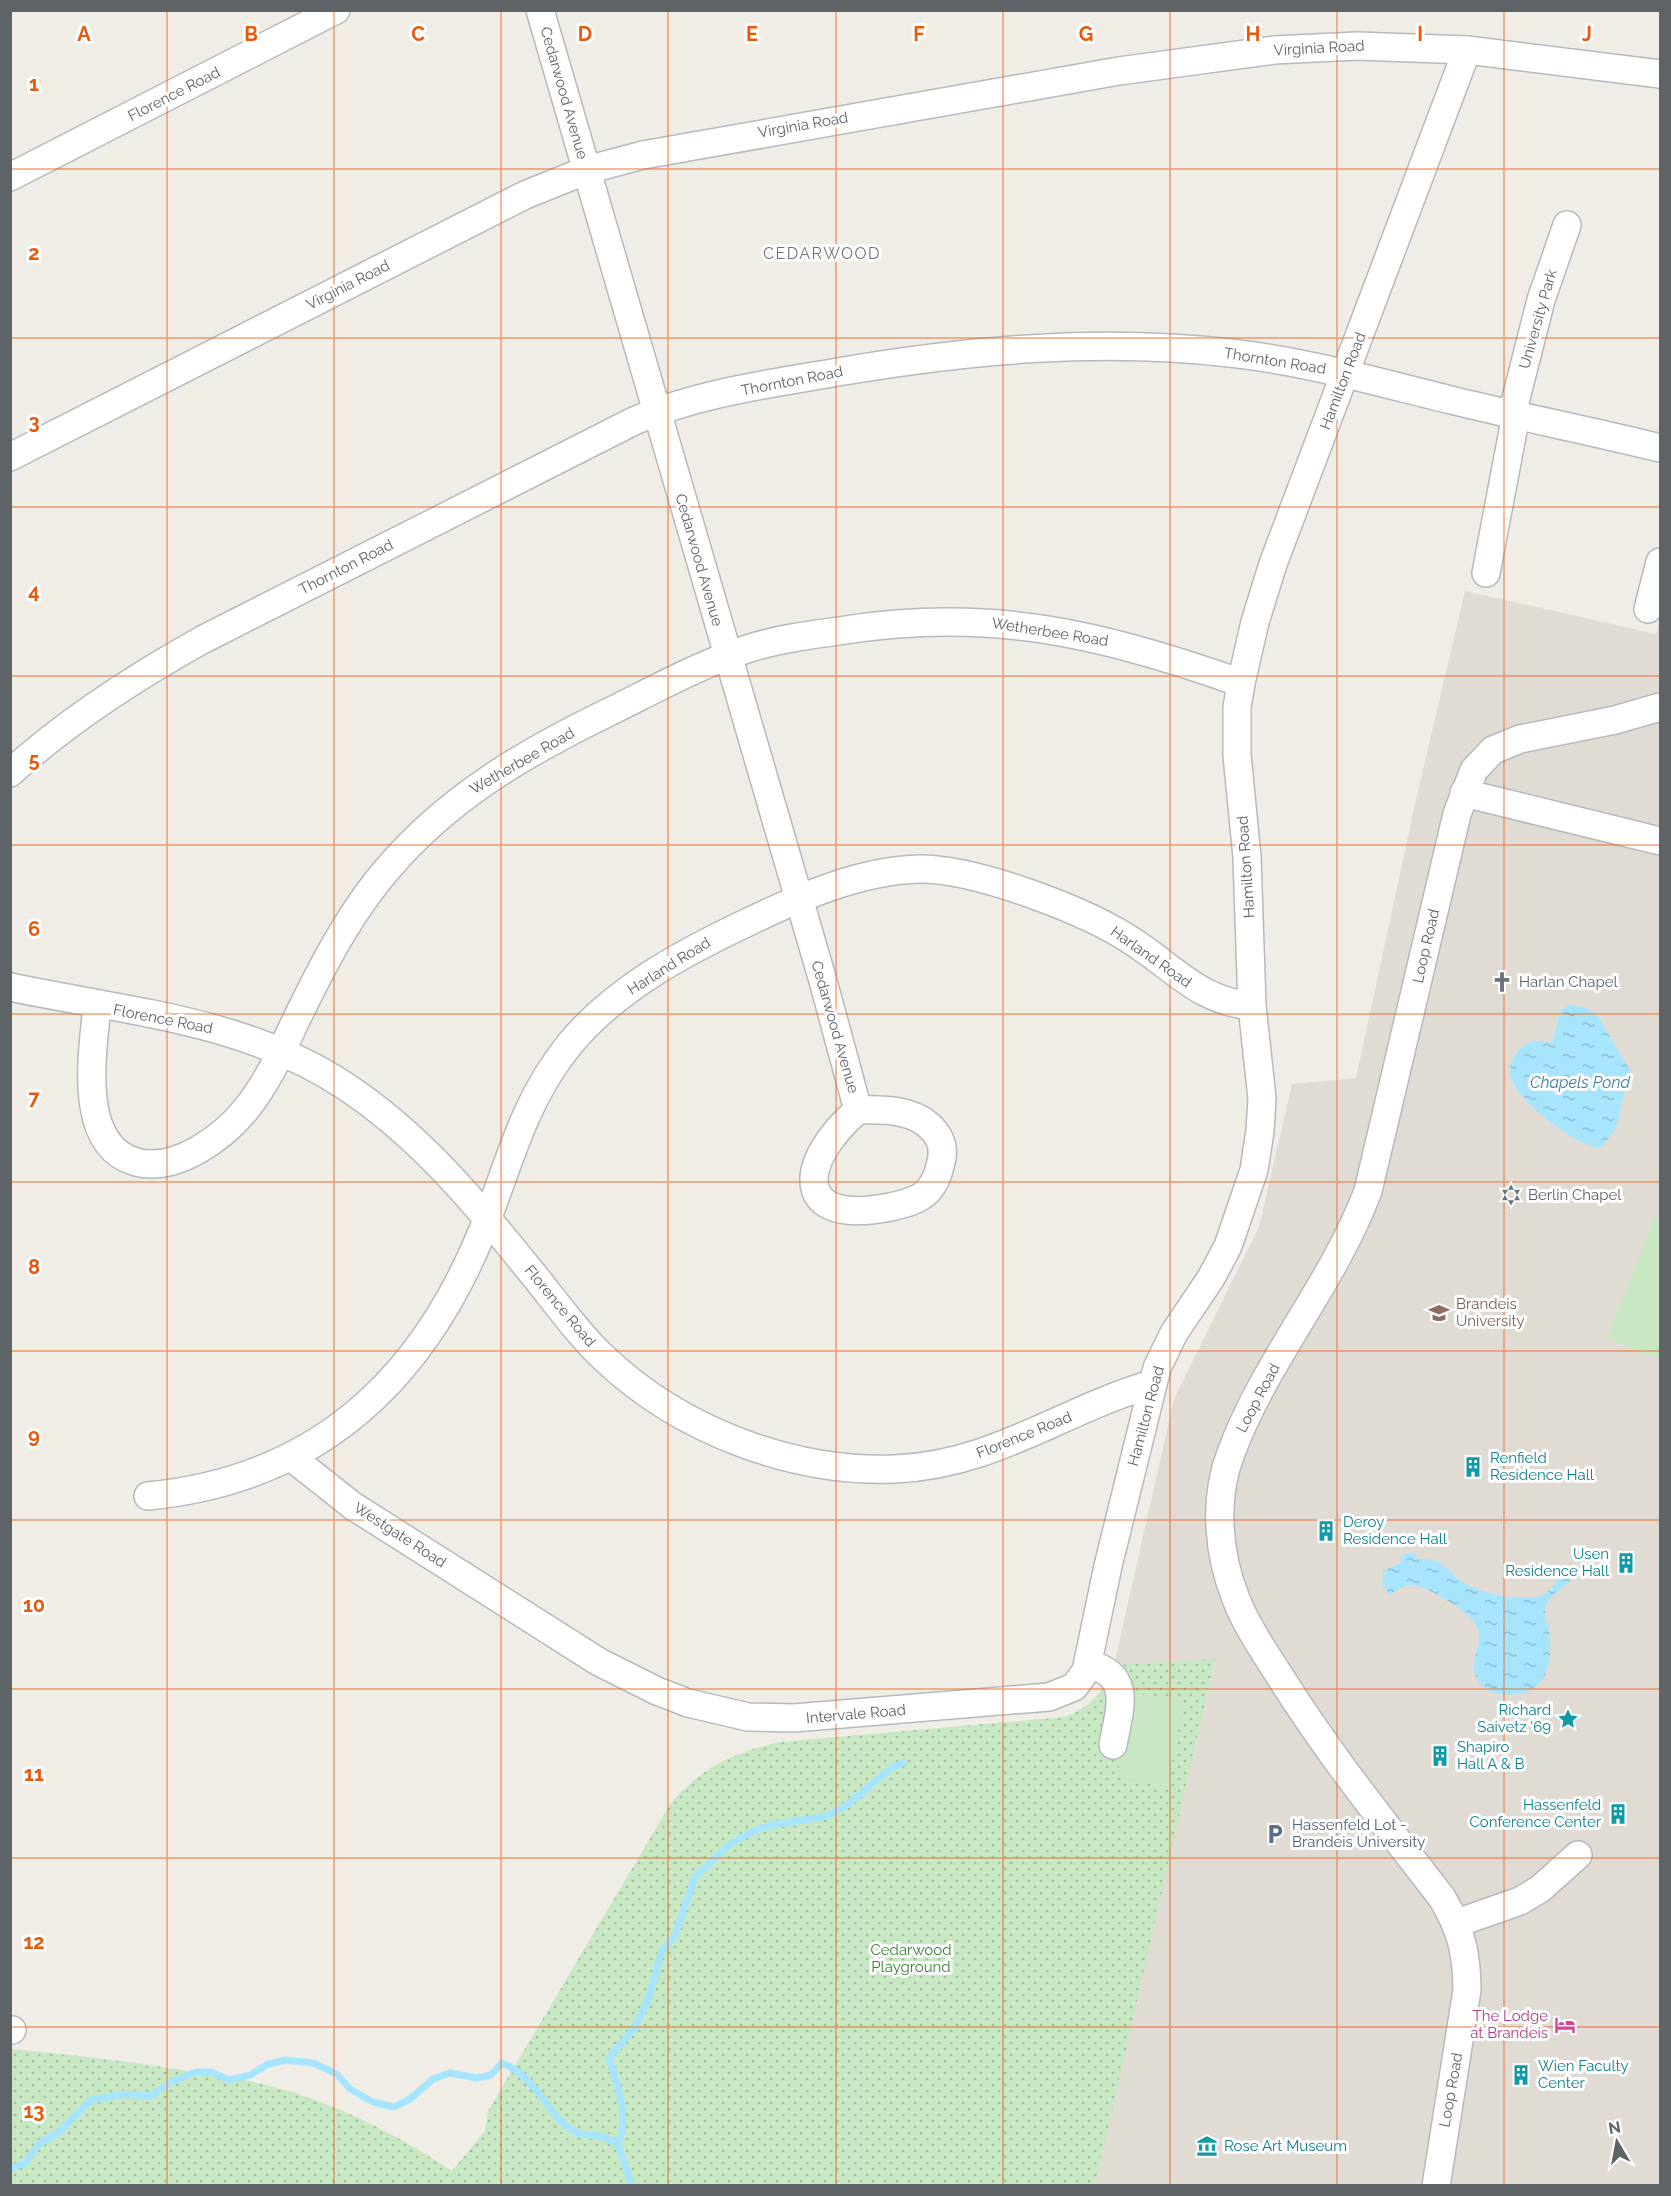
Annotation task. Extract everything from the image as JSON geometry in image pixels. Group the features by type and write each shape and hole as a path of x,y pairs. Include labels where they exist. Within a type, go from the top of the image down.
{"street":[{"name":"Florence Road","path":"10,177 336,10"},
{"name":"Cedarwood Avenue","path":"540,10 655,412 798,900 824,981 858,1110"},
{"name":"Virginia Road","path":"10,457 525,195 587,170 643,155 757,133 1119,71 1232,55 1336,46 1467,50 1660,74"},
{"name":"Hamilton Road","path":"1074,1687 1083,1677 1088,1664 1108,1566 1152,1384 1168,1343 1211,1278 1228,1246 1254,1170 1262,1098 1252,1006 1247,857 1237,755 1237,708 1241,683 1268,579 1467,50"},
{"name":"University Park","path":"1486,573 1514,414 1540,300 1568,225"},
{"name":"Thornton Road","path":"10,773 94,706 140,675 461,507 655,412 709,397 813,376 1020,349 1111,347 1206,351 1269,358 1346,373 1660,448"},
{"path":"1648,609 1660,562"},
{"name":"Wetherbee Road","path":"97,1005 92,1086 97,1122 112,1147 123,1156 137,1162 162,1162 178,1158 225,1131 257,1095 319,975 359,907 389,867 434,820 469,791 534,752 620,706 727,657 783,640 848,629 930,621 971,621 1033,626 1106,640 1156,654 1241,683"},
{"name":"Loop Road","path":"1436,2186 1467,1990 1467,1970 1457,1923 1442,1898 1306,1718 1260,1647 1236,1599 1225,1559 1219,1524 1221,1485 1230,1453 1246,1419 1336,1262 1355,1225 1368,1191 1457,814 1474,770 1493,750 1520,739 1615,720 1660,707"},
{"path":"1464,793 1660,841"},
{"name":"Harland Road","path":"291,1457 316,1444 357,1413 401,1368 446,1302 473,1253 488,1218 508,1156 532,1102 567,1047 590,1022 624,993 680,957 736,927 798,900 857,880 903,870 938,870 1034,896 1092,919 1135,942 1202,992 1224,1002 1252,1006"},
{"name":"Florence Road","path":"10,987 207,1026 281,1052 321,1071 372,1105 430,1156 488,1218 580,1333 617,1370 682,1414 725,1436 765,1452 821,1464 878,1469 946,1462 1006,1446 1116,1397 1152,1384"},
{"path":"858,1110 894,1110 920,1119 935,1132 942,1147 943,1157 927,1192 904,1204 880,1209 848,1210 823,1200 814,1186 814,1165 833,1134 858,1110"},
{"path":"148,1496 187,1492 225,1483 291,1457"},
{"name":"Westgate Road","path":"291,1457 353,1506 599,1662 640,1684"},
{"path":"1088,1664 1107,1670 1118,1683 1120,1706 1113,1745"},
{"name":"Intervale Road","path":"640,1684 673,1698 718,1711 778,1718 830,1717 1049,1697 1074,1687"},
{"path":"1457,1923 1520,1900 1540,1889 1578,1855"}],"shaded area":[{"name":"Brandeis University","path":"1465,591 1656,634 1660,617 1660,2185 1092,2186 1215,1660 1114,1665 1174,1399 1259,1227 1292,1084 1356,1078 1415,804"}],"green space":[{"path":"1655,1217 1660,1220 1660,1359 1607,1338"},
{"name":"Cedarwood Playground","path":"1215,1659 1095,2185 11,2185 10,2049 153,2065 274,2087 318,2101 358,2118 397,2137 452,2171 485,2131 488,2111 671,1803 707,1771 746,1751 779,1742 1064,1717 1082,1709 1101,1691 1114,1665"},
{"path":"1134,1693 1184,1702 1167,1787 1117,1777"}],"water":[{"name":"Chapels Pond","path":"1570,1005 1584,1007 1597,1015 1630,1070 1616,1128 1602,1147 1591,1146 1550,1122 1525,1099 1511,1078 1511,1065 1516,1054 1532,1042 1552,1043 1561,1010"},
{"path":"1412,1552 1419,1559 1434,1560 1470,1586 1516,1598 1527,1598 1545,1593 1564,1572 1575,1574 1550,1599 1545,1608 1550,1635 1550,1653 1547,1670 1539,1683 1531,1689 1511,1695 1491,1691 1482,1685 1474,1671 1479,1634 1478,1628 1467,1615 1438,1595 1418,1586 1405,1586 1390,1595 1383,1586 1383,1571 1402,1562 1400,1556"}],"waterway":[{"path":"618,2144 623,2111 609,2058 635,2027 648,2000 661,1953 675,1935 695,1877 730,1844 749,1833 767,1826 827,1816 847,1805 891,1768 903,1763"},
{"path":"10,2169 25,2163 39,2144 60,2131 91,2100 125,2094 151,2096 171,2082 196,2072 211,2072 229,2080 250,2075 268,2064 286,2060 313,2063 337,2074 350,2089 373,2102 394,2107 410,2099 433,2079 450,2073 477,2078 491,2075 502,2063 525,2078 566,2126 577,2133 602,2137 618,2144 632,2186"}],"place":[{"name":"Harlan Chapel","path":"1502,982"},
{"name":"Berlin Chapel","path":"1511,1195"},
{"name":"Brandeis University","path":"1439,1313"},
{"name":"Renfield Residence Hall","path":"1473,1467"},
{"name":"Deroy Residence Hall","path":"1326,1531"},
{"name":"Usen Residence Hall","path":"1626,1563"},
{"name":"Richard Saivetz '69","path":"1568,1719"},
{"name":"Shapiro Hall A & B","path":"1440,1756"},
{"name":"Hassenfeld Conference Center","path":"1618,1814"},
{"name":"Hassenfeld Lot - Brandeis University","path":"1275,1834"},
{"name":"The Lodge at Brandeis","path":"1565,2025"},
{"name":"Wien Faculty Center","path":"1521,2075"},
{"name":"Rose Art Museum","path":"1207,2146"}],"district":[{"name":"CEDARWOOD","path":"822,253"}]}
